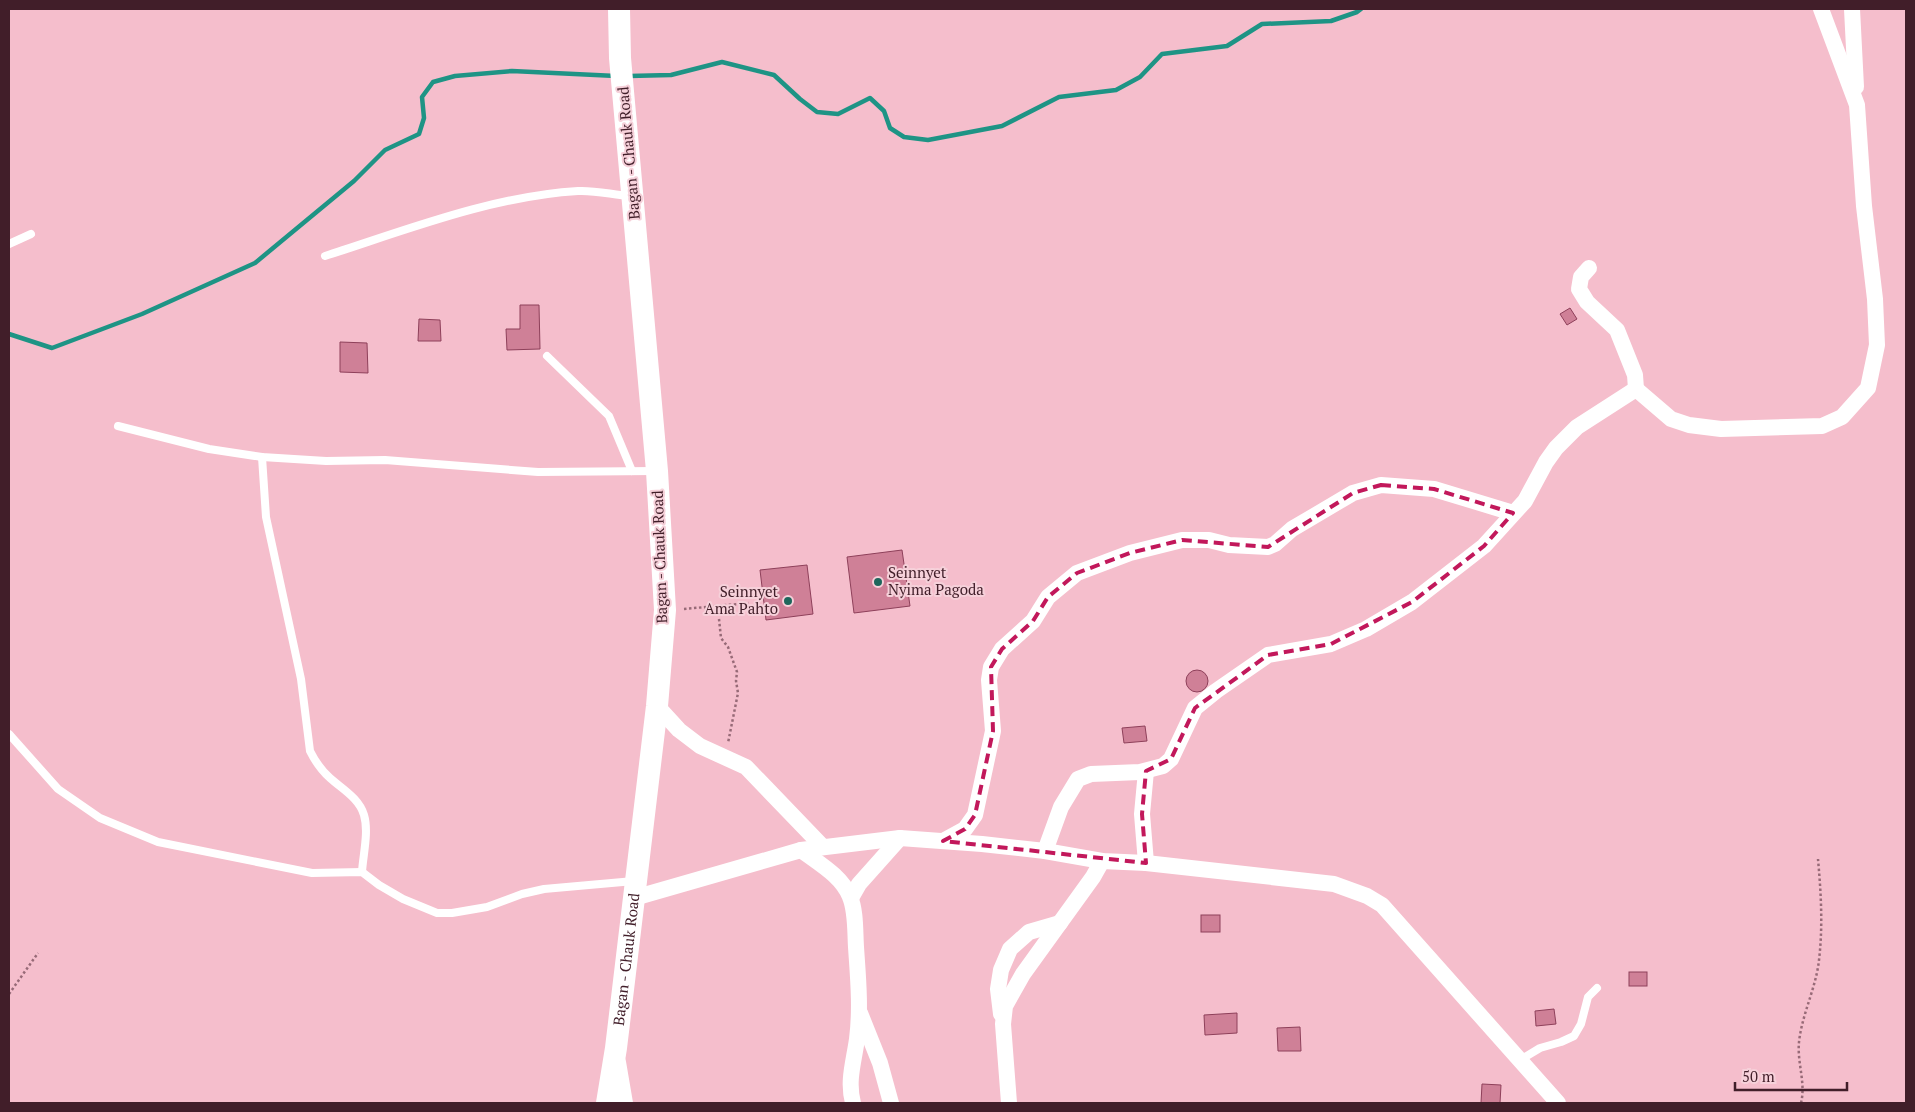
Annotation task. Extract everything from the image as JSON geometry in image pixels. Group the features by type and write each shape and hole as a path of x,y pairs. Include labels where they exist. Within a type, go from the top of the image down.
{"main road":[{"name":"Bagan - Chauk Road","path":"607,1103 616,1048 657,706 665,610 657,471 621,67 619,9"}],"street":[{"path":"1821,9 1857,104"},
{"path":"1589,268 1582,277 1579,289 1587,302 1617,330 1636,375 1636,389 1671,419 1690,425 1721,429 1822,426 1842,417 1868,388 1876,345 1875,299 1868,255 1852,9"},
{"path":"1045,851 1061,806 1078,779 1091,774 1146,770 1163,766 1171,759 1195,708 1216,691 1268,656 1331,644 1366,629 1446,577 1484,546 1525,501 1546,462 1556,448 1578,426 1636,389"},
{"path":"943,841 965,829 975,815 993,731 989,680 991,667 1002,650 1033,621 1048,597 1077,573 1130,553 1182,540 1209,540 1229,545 1268,547 1275,544 1292,529 1353,493 1381,485 1434,489 1513,513"},
{"path":"657,706 680,730 700,746 746,766 823,847"},
{"path":"1146,770 1142,814 1146,863"},
{"path":"851,898 858,884 900,838"},
{"path":"635,890 801,850 900,838 1045,851 1102,861 1146,863 1334,884 1367,896 1382,905 1558,1103"},
{"path":"801,850 831,873 844,886 851,898 855,928 860,1011 850,1084 853,1103"},
{"path":"1003,1028 1004,1006 1023,974 1093,877 1102,861"},
{"path":"1009,1103 998,989 1001,970 1010,949 1029,932 1060,923"},
{"path":"860,1011 880,1063 891,1103"},
{"path":"616,1048 625,1103"}],"lane":[{"path":"325,256 456,214 548,194 601,191 634,196"},
{"path":"9,244 31,234"},
{"path":"547,356 609,416 632,471"},
{"path":"118,426 209,449 262,457 385,460 538,472 657,471"},
{"path":"262,457 266,517 301,679 310,750 314,760 360,806 364,815 362,872"},
{"path":"9,734 58,788 100,818 158,842 312,873 362,872 402,899 438,913 452,913 487,907 522,894 544,889 635,890"},
{"path":"1520,1060 1540,1048 1574,1036 1581,1024 1588,997 1597,988"}],"path":[{"path":"665,610 749,603"},
{"path":"719,619 721,638 728,647 737,672 738,693 725,756"},
{"path":"1801,1103 1803,1094 1798,1053 1800,1034 1819,960 1822,905 1818,859"},
{"path":"9,994 38,953"}],"highlighted area":[{"path":"1381,485 1434,489 1513,513 1484,546 1412,602 1331,644 1268,655 1195,708 1171,759 1146,771 1142,814 1146,863 943,841 965,829 975,815 993,731 991,667 1002,649 1033,621 1048,597 1077,573 1130,553 1182,540 1268,547 1353,493"}],"building":[{"path":"520,305 539,305 540,349 507,350 506,329 520,329"},
{"path":"1570,308 1577,319 1567,325 1560,314"},
{"path":"419,319 440,320 441,341 418,341"},
{"path":"340,342 367,343 368,373 340,372"},
{"name":"Seinnyet Nyima Pagoda","path":"902,550 910,606 854,613 847,557"},
{"name":"Seinnyet Ama Pahto","path":"807,565 813,614 766,620 760,570"},
{"path":"1197,670 1207,677 1208,681 1201,691 1197,692 1187,685 1186,681 1193,671"},
{"path":"1145,726 1147,741 1124,743 1122,728"},
{"path":"1201,915 1220,915 1220,932 1201,932"},
{"path":"1629,972 1647,972 1647,986 1629,986"},
{"path":"1554,1009 1556,1024 1536,1026 1535,1011"},
{"path":"1237,1013 1237,1033 1205,1035 1204,1015"},
{"path":"1300,1027 1301,1051 1278,1051 1277,1028"},
{"path":"1482,1084 1501,1085 1500,1103 1481,1103"}],"waterway":[{"path":"629,76 671,75 722,62 774,75 817,112 838,114 870,98 884,111 890,128 904,137 928,140 1002,126 1059,97 1116,90 1140,77 1162,54 1227,46 1262,24 1331,21 1361,9"},
{"path":"9,334 52,348 142,314 255,263 354,181 385,150 419,134 424,118 422,97 433,82 455,76 512,71 616,76"}],"place":[{"name":"Seinnyet Nyima Pagoda","path":"878,582"},
{"name":"Seinnyet Ama Pahto","path":"788,601"}]}
